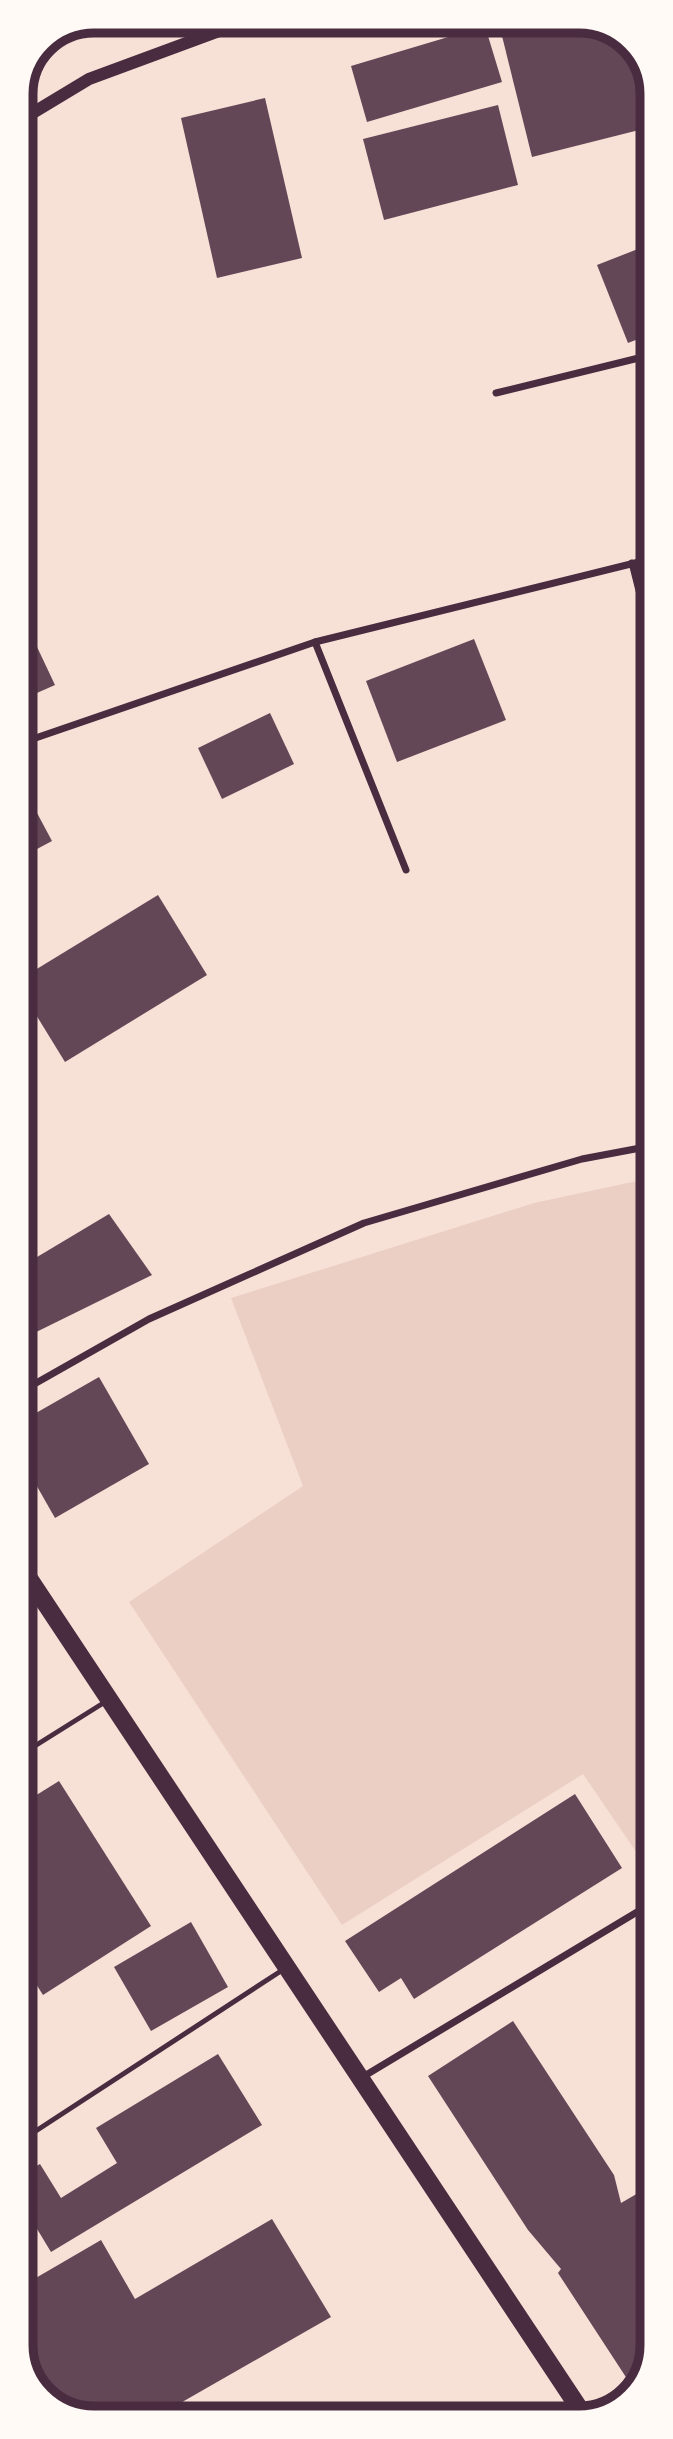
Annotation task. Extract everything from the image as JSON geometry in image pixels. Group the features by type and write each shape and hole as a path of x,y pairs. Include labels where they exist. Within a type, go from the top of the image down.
{"main road":[{"path":"33,1585 578,2406"}],"street":[{"path":"33,113 89,79 214,33"},
{"path":"496,393 640,358"},
{"path":"33,739 315,642 640,561"},
{"path":"632,563 640,595"},
{"path":"315,642 406,870"},
{"path":"33,1385 149,1319 364,1223 582,1159 640,1148"},
{"path":"360,2079 640,1910"}],"lane":[{"path":"33,1747 109,1700"},
{"path":"33,2133 287,1967"}],"shaded area":[{"path":"640,1180 640,1858 583,1774 342,1925 129,1602 303,1486 231,1298 534,1203"}],"building":[{"path":"462,33 487,33 502,82 367,122 351,66"},
{"path":"514,33 583,33 609,41 627,57 638,79 640,130 532,157 502,36"},
{"path":"265,98 302,258 217,278 181,118"},
{"path":"498,105 518,185 384,220 363,139"},
{"path":"640,248 640,338 628,343 597,265"},
{"path":"33,638 55,685 33,695"},
{"path":"474,639 506,720 397,762 366,681"},
{"path":"270,713 294,764 222,799 198,748"},
{"path":"33,805 52,841 33,851"},
{"path":"158,895 207,975 65,1062 33,1010 33,971"},
{"path":"109,1214 152,1275 33,1334 33,1259"},
{"path":"99,1377 149,1464 55,1518 33,1479 33,1415"},
{"path":"59,1781 151,1926 43,1995 33,1979 33,1797"},
{"path":"575,1794 622,1868 414,1999 401,1978 379,1992 345,1941"},
{"path":"191,1922 228,1987 151,2031 114,1967"},
{"path":"513,2021 614,2175 621,2203 640,2192 640,2345 637,2365 628,2380 558,2273 561,2269 528,2230 428,2076"},
{"path":"218,2054 262,2125 51,2252 33,2222 33,2168 40,2164 61,2198 117,2163 96,2128"},
{"path":"272,2219 331,2317 175,2406 90,2406 60,2396 41,2375 34,2357 33,2280 101,2240 135,2299"}]}
